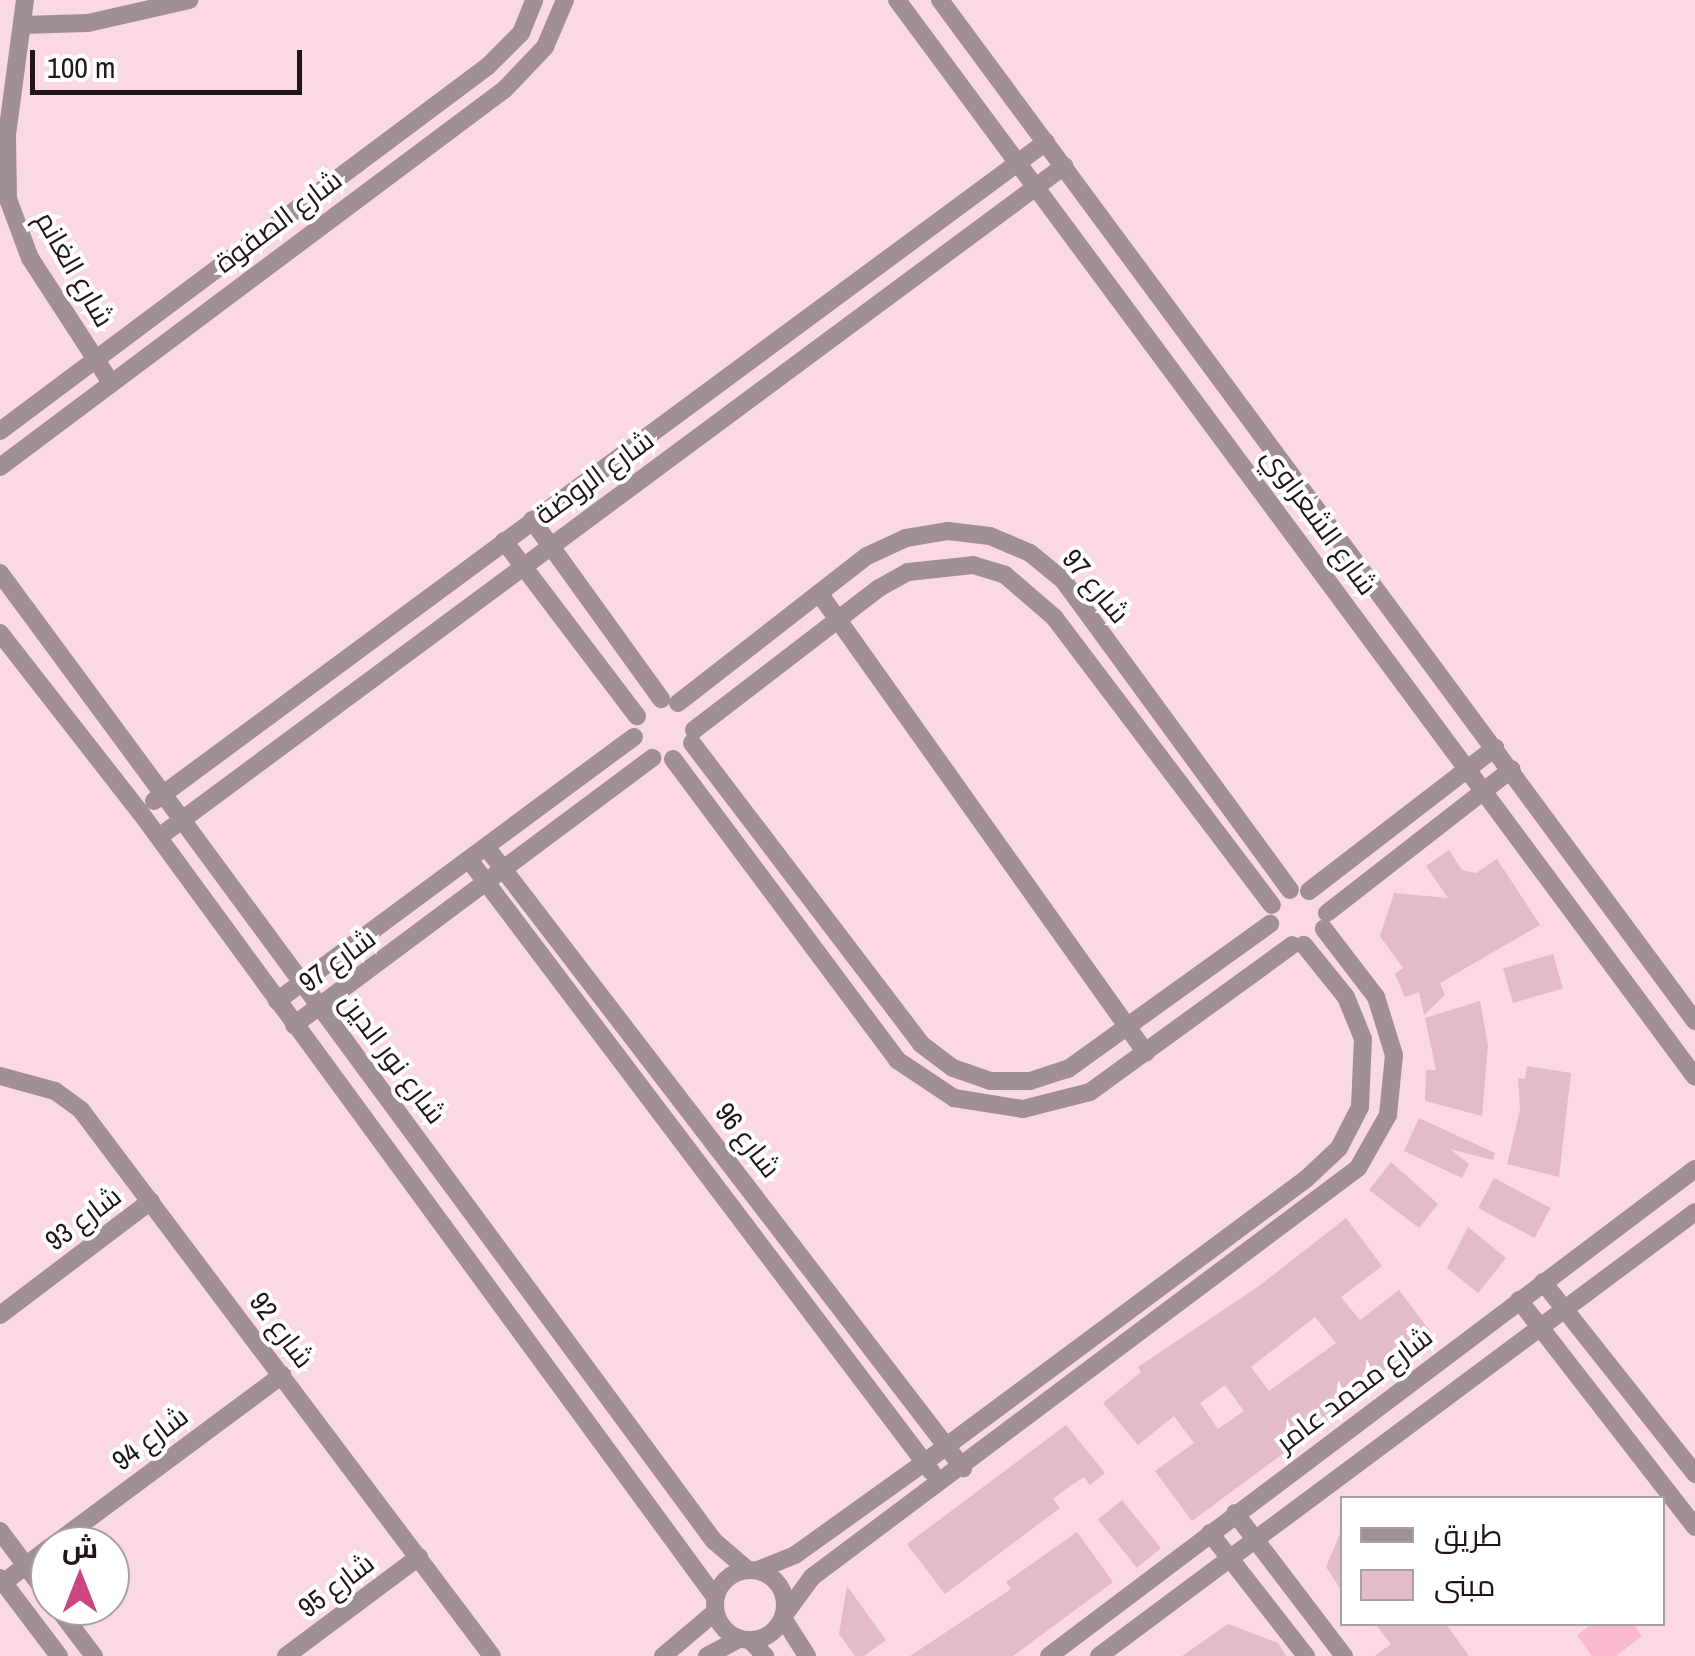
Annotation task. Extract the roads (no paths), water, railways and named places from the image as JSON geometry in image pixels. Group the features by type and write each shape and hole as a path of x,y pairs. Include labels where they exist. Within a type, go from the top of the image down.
{"street":[{"name":"شارع الغانم","path":"25,0 6,135 8,199 30,258 110,380"},
{"path":"23,24 88,24 189,0"},
{"name":"شارع الصفوة","path":"0,431 488,66 521,33 534,0"},
{"name":"شارع الصفوة","path":"0,468 110,380 505,89 545,47 566,0"},
{"name":"شارع الشعراوي","path":"897,0 1695,1077"},
{"name":"شارع الشعراوي","path":"940,0 1695,1021"},
{"name":"شارع الروضة","path":"140,812 1046,142"},
{"name":"شارع الروضة","path":"159,837 522,564 1064,166"},
{"path":"532,520 921,1044 952,1068 990,1081 1030,1082 1068,1069 1130,1030 1271,914 1290,890 1309,890 1495,748"},
{"name":"شارع 97","path":"670,701 868,556 906,538 948,531 990,536 1030,553 1063,580 1290,890"},
{"path":"504,541 636,716 634,737 652,758 673,759"},
{"name":"شارع 97","path":"693,737 837,618 908,572 940,564 989,570 1032,592 1271,914 1346,997 1363,1039 1362,1096 1339,1148 1306,1179 785,1562 753,1570"},
{"name":"شارع نور الدين","path":"0,572 714,1541 753,1570"},
{"path":"819,593 1146,1053"},
{"path":"0,633 159,837 715,1605 745,1640 765,1656"},
{"path":"636,716 670,701"},
{"name":"شارع 97","path":"277,1001 634,737"},
{"path":"673,759 693,737"},
{"name":"شارع 97","path":"294,1025 652,758"},
{"path":"673,759 897,1060 924,1082 988,1107 1023,1109 1090,1092 1298,945 1512,769"},
{"name":"شارع 96","path":"486,848 962,1468"},
{"name":"شارع 96","path":"470,861 941,1484"},
{"path":"708,1656 773,1632 812,1577 1336,1190 1376,1143 1394,1085 1388,1025 1376,997 1309,890"},
{"name":"شارع 92","path":"0,1076 55,1091 81,1110 492,1656"},
{"name":"شارع محمد عامر","path":"1049,1656 1695,1169"},
{"name":"شارع 93","path":"0,1315 151,1201"},
{"path":"1100,1656 1695,1212"},
{"path":"1543,1282 1694,1472 1667,1491"},
{"path":"1520,1300 1667,1491 1691,1515"},
{"name":"شارع 94","path":"79,1526 282,1375"},
{"path":"1235,1514 1344,1656"},
{"path":"0,1531 30,1571"},
{"path":"1210,1532 1306,1656"},
{"name":"شارع 95","path":"286,1656 419,1558"},
{"name":"شارع 94","path":"2,1580 30,1563"},
{"path":"664,1656 715,1605 725,1579 753,1570 780,1586 784,1616 807,1656"},
{"path":"2,1580 59,1656"},
{"path":"71,1626 94,1656"}]}
